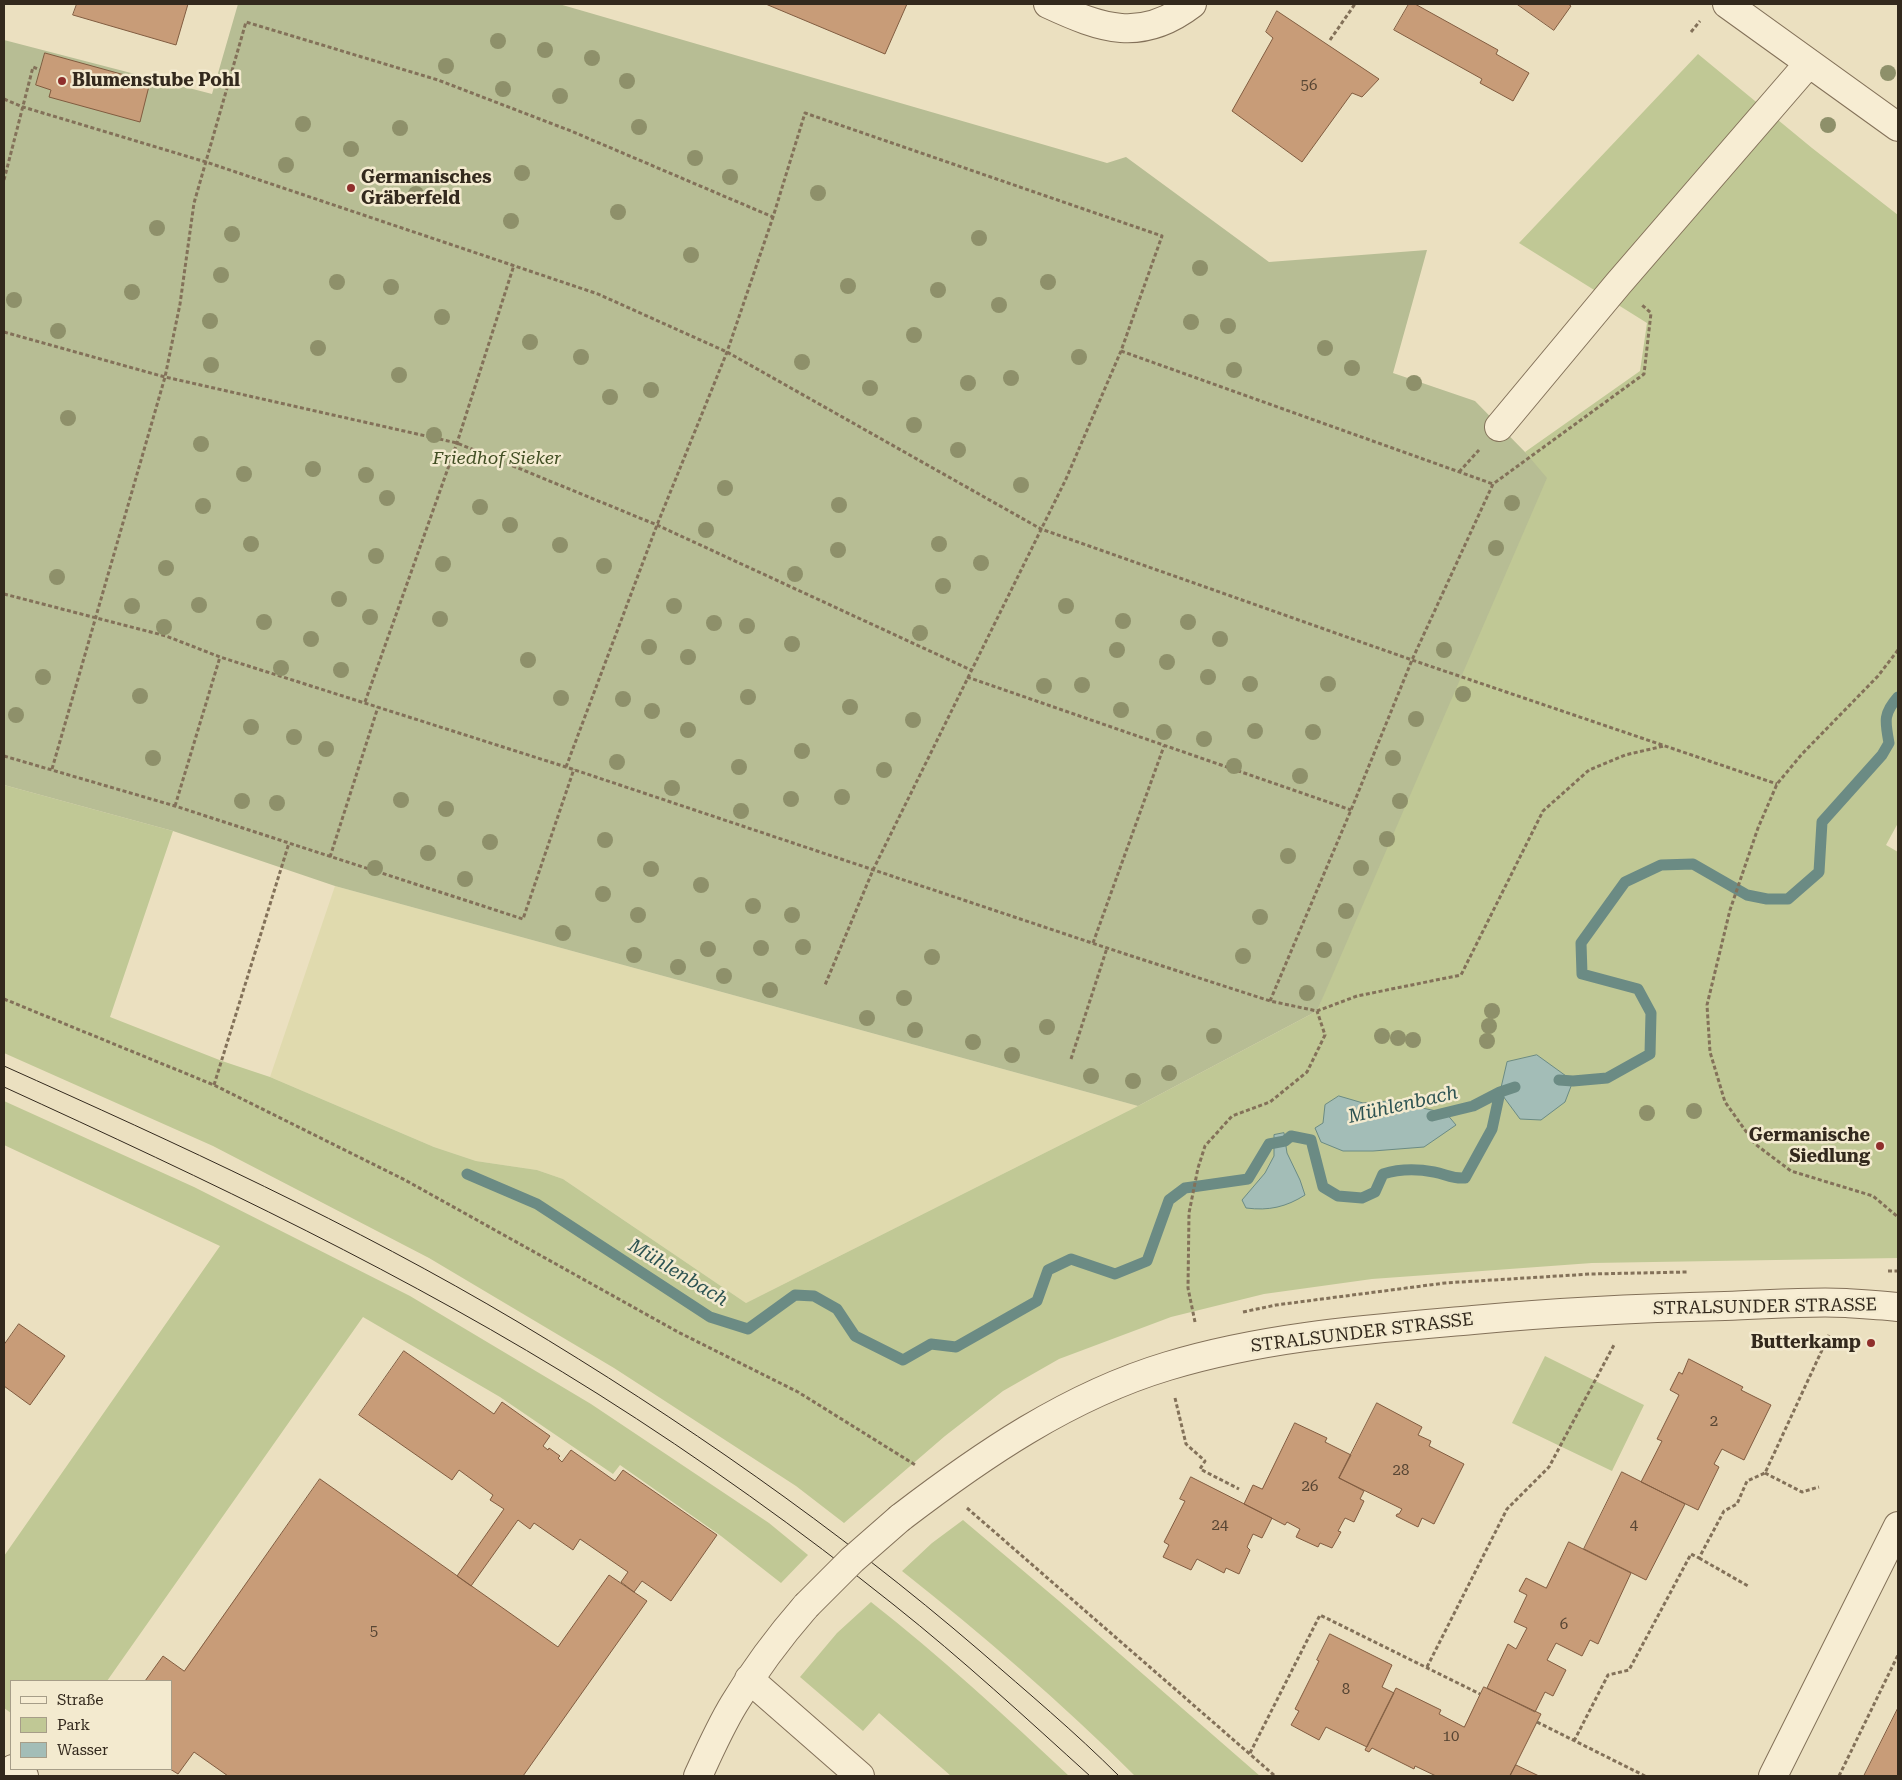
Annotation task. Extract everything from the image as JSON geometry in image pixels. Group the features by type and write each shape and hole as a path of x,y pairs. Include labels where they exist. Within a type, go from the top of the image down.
{"street":[{"path":"1048,4 1083,20 1110,27 1135,29 1161,23 1178,15 1192,4"},
{"path":"1727,4 1898,127"},
{"path":"1499,426 1618,284 1809,63"},
{"name":"STRALSUNDER STRASSE","path":"698,1776 732,1706 749,1679 782,1633 852,1560 900,1518 963,1470 1043,1420 1104,1390 1167,1366 1228,1350 1287,1338 1372,1329 1547,1313 1633,1309 1844,1303 1898,1307"},
{"path":"1773,1776 1898,1526"},
{"path":"749,1679 860,1776"}],"path":[{"path":"1330,40 1356,4"},
{"path":"52,769 165,377 180,304 194,203 246,22 438,80 571,131 773,216"},
{"path":"4,180 33,67 40,70"},
{"path":"4,99 23,108 206,162 598,294 727,352 1042,529 1412,660 1776,784"},
{"path":"566,767 657,525 727,352 773,216 805,112 1162,236 1121,351 1066,479 873,870 825,986"},
{"path":"364,702 457,443 514,265"},
{"path":"1270,1001 1412,660 1493,484 1644,374 1651,313 1618,284"},
{"path":"4,332 165,377 457,443 657,525 971,670"},
{"path":"1121,351 1493,484"},
{"path":"4,594 166,636 220,657 566,767 1093,944 1270,1001 1317,1012 1357,996 1461,975 1543,810 1590,770 1625,755 1666,746"},
{"path":"1898,650 1878,676 1802,754 1776,784 1730,910 1707,1005 1710,1052 1725,1102 1755,1144 1791,1171 1873,1196 1898,1217"},
{"path":"175,806 220,657"},
{"path":"968,676 1351,810"},
{"path":"330,857 378,706"},
{"path":"1093,944 1164,746"},
{"path":"4,756 175,806 523,919 574,770"},
{"path":"214,1085 289,843"},
{"path":"1071,1059 1107,948"},
{"path":"4,999 214,1085 405,1180 678,1332 798,1392 923,1470"},
{"path":"1195,1322 1188,1288 1190,1213 1198,1168 1205,1146 1232,1116 1270,1102 1307,1072 1325,1035 1317,1012"},
{"path":"1700,1558 1724,1511 1736,1504 1747,1481 1765,1472 1831,1330"},
{"path":"1427,1667 1507,1509 1549,1467 1617,1340"},
{"path":"1167,1366 1186,1444 1204,1462 1200,1470 1239,1488"},
{"path":"1765,1472 1802,1492 1820,1487"},
{"path":"963,1504 1275,1776"},
{"path":"1574,1741 1608,1675 1629,1670 1691,1554 1748,1586"},
{"path":"1250,1753 1320,1615 1480,1694"},
{"path":"1839,1776 1898,1655"},
{"path":"1537,1722 1645,1776"}],"shaded area":[{"path":"335,886 1138,1106 746,1303 563,1179 537,1170 476,1161 434,1147 270,1077"}],"green space":[{"name":"Friedhof Sieker","path":"238,4 559,4 1107,163 1126,157 1269,262 1427,250 1393,373 1475,401 1525,452 1547,478 1317,1011 1138,1106 335,886 173,831 4,785 4,40 212,94"},
{"path":"1698,54 1812,148 1898,215 1898,823 1886,845 1898,852 1898,1258 1592,1263 1372,1279 1264,1294 1171,1317 1059,1359 1003,1391 945,1436 844,1523 796,1486 614,1368 429,1258 213,1146 4,1053 4,785 173,831 110,1017 222,1061 270,1077 434,1147 476,1161 537,1170 563,1179 746,1303 1138,1106 1317,1011 1529,458 1525,452 1640,371 1647,323 1519,243"},
{"path":"4,1101 194,1187 410,1296 591,1404 769,1523 808,1555 781,1583 721,1536 620,1465 613,1474 500,1397 363,1317 108,1680 10,1680 10,1712 4,1708 4,1556 220,1246 4,1145"},
{"path":"1545,1356 1644,1405 1612,1471 1512,1423"},
{"path":"963,1520 1260,1776 1135,1776 1022,1670 902,1571 932,1543"},
{"path":"871,1602 947,1665 1069,1776 951,1776 879,1713 863,1731 800,1677 837,1633"}],"water":[{"path":"1537,1055 1573,1081 1565,1102 1541,1120 1520,1119 1500,1092 1507,1062"},
{"path":"1339,1096 1363,1103 1389,1101 1446,1113 1456,1125 1424,1147 1343,1151 1321,1142 1315,1128 1323,1123 1325,1105"},
{"path":"1284,1133 1287,1153 1305,1195 1291,1203 1277,1207 1262,1209 1246,1208 1242,1200 1265,1173 1274,1156 1274,1135"}],"building":[{"path":"77,4 188,4 176,45 73,15"},
{"path":"769,4 907,4 885,54"},
{"path":"1409,4 1415,4 1498,50 1496,54 1529,73 1513,101 1480,83 1482,79 1394,30"},
{"path":"1517,4 1568,4 1571,6 1554,30"},
{"path":"1277,11 1379,79 1362,97 1352,93 1302,162 1232,111 1273,38 1266,32"},
{"path":"45,53 150,82 140,122 49,97 51,90 36,85"},
{"path":"19,1324 65,1356 30,1405 4,1386 4,1345"},
{"path":"404,1351 494,1414 502,1402 550,1436 543,1446 560,1456 558,1458 562,1462 571,1450 615,1481 623,1470 717,1535 671,1601 642,1581 634,1592 621,1582 628,1572 580,1539 573,1550 534,1523 530,1529 518,1520 471,1586 457,1576 504,1509 490,1500 493,1495 459,1470 452,1480 359,1415"},
{"path":"1689,1359 1743,1387 1741,1390 1771,1405 1744,1460 1722,1449 1714,1464 1719,1467 1698,1510 1641,1482 1662,1441 1657,1439 1679,1395 1670,1390 1679,1372 1682,1374"},
{"path":"1377,1403 1422,1427 1418,1435 1431,1441 1429,1446 1464,1464 1434,1524 1422,1518 1418,1527 1396,1516 1402,1509 1339,1478"},
{"path":"1295,1423 1327,1438 1325,1442 1351,1455 1339,1478 1364,1491 1360,1499 1364,1501 1354,1522 1345,1518 1338,1531 1341,1532 1332,1548 1320,1543 1318,1547 1296,1537 1300,1529 1287,1522 1285,1525 1244,1504 1253,1485 1262,1489"},
{"path":"1622,1472 1685,1504 1646,1580 1584,1549"},
{"path":"1191,1477 1272,1518 1262,1538 1253,1534 1247,1547 1250,1550 1239,1574 1226,1568 1224,1573 1197,1559 1191,1570 1163,1557 1169,1545 1164,1542 1185,1501 1180,1499"},
{"path":"320,1479 558,1647 609,1575 647,1601 523,1776 228,1776 194,1752 178,1774 172,1770 172,1680 146,1680 163,1656 184,1671"},
{"path":"1569,1542 1631,1573 1598,1644 1590,1640 1582,1656 1556,1643 1547,1660 1566,1670 1553,1696 1545,1692 1535,1712 1487,1688 1508,1644 1516,1649 1527,1628 1514,1622 1527,1595 1519,1591 1526,1578 1546,1588"},
{"path":"1330,1634 1392,1665 1382,1687 1394,1693 1367,1747 1326,1727 1319,1740 1291,1725 1299,1711 1295,1709"},
{"path":"1484,1687 1541,1714 1510,1776 1436,1776 1415,1766 1414,1769 1372,1748 1369,1752 1365,1750 1396,1688 1441,1710 1439,1714 1464,1727"},
{"path":"1898,1708 1898,1776 1864,1776"},
{"path":"1516,1765 1539,1776 1510,1776"}],"waterway":[{"name":"Mühlenbach","path":"1559,1080 1573,1081 1607,1078 1650,1054 1651,1013 1638,989 1582,974 1581,943 1625,882 1661,865 1693,864 1747,895 1767,899 1788,899 1819,872 1822,822 1882,755 1889,743 1886,718 1898,697"},
{"name":"Mühlenbach","path":"467,1174 537,1204 710,1317 748,1329 795,1295 814,1296 837,1309 855,1336 903,1360 931,1344 956,1347 1037,1301 1048,1270 1071,1259 1115,1274 1147,1261 1169,1200 1185,1188 1248,1179 1269,1144 1285,1141 1291,1136 1311,1140 1323,1187 1338,1196 1362,1198 1375,1192 1383,1174 1395,1171 1422,1170 1456,1178 1465,1178 1492,1129 1500,1092 1515,1087"},
{"name":"Mühlenbach","path":"1432,1116 1473,1106 1500,1092"}],"tram line":[{"path":"4,1066 200,1155 329,1218 456,1286 518,1322 638,1397 698,1436 814,1518 870,1561 980,1651 1068,1728 1119,1776"},
{"path":"4,1087 156,1157 381,1269 527,1350 598,1394 712,1470 786,1522 859,1577 969,1668 1090,1776"}],"place":[{"name":"Blumenstube Pohl","path":"62,81"},
{"name":"Germanisches Gräberfeld","path":"351,188"},
{"name":"Germanische Siedlung","path":"1880,1146"},
{"name":"Butterkamp","path":"1871,1343"}]}
